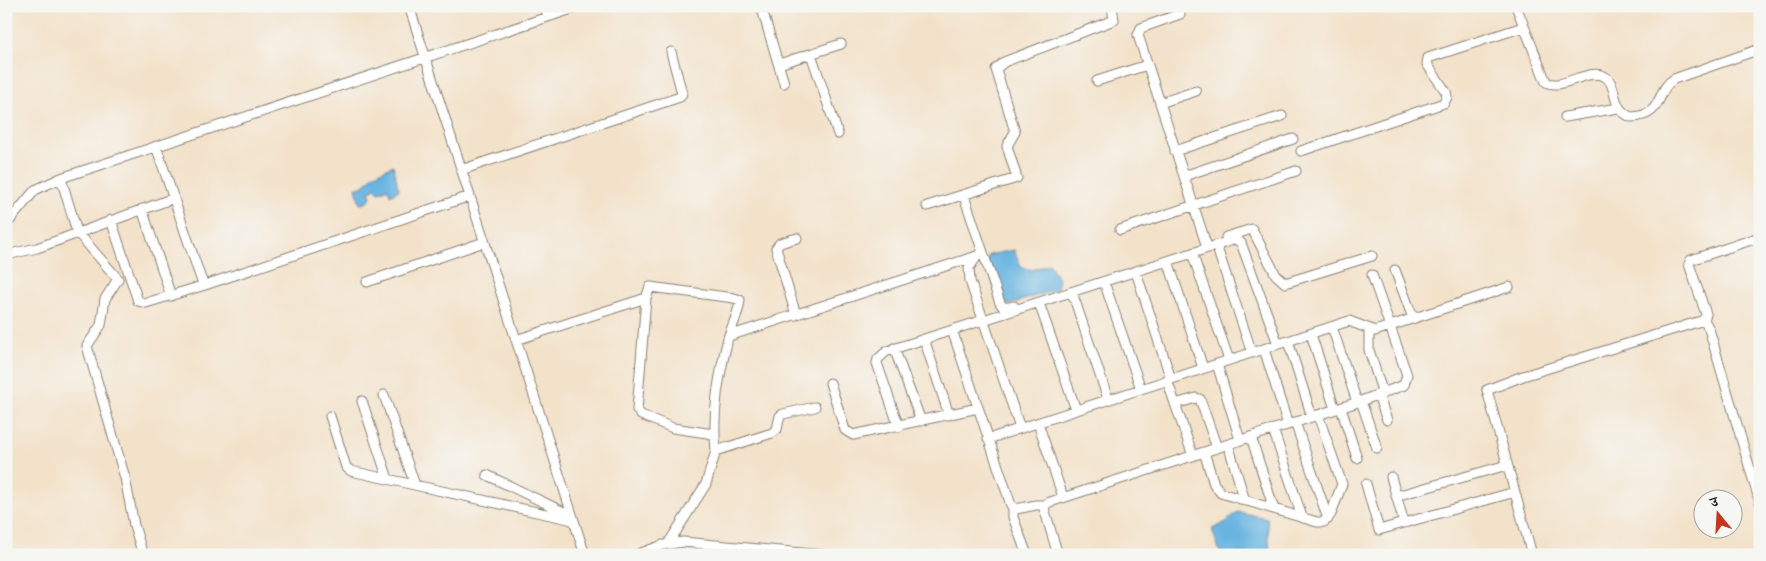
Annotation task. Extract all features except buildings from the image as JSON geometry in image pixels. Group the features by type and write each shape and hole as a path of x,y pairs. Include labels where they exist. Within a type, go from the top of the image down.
{"street":[{"path":"409,6 585,555"},
{"path":"544,6 548,17"},
{"path":"6,225 35,190 61,178 425,56 581,6"},
{"path":"761,6 784,83"},
{"path":"927,206 1016,179 1018,176 1007,146 1015,132 995,73 999,64 1114,20 1112,6"},
{"path":"1516,6 1546,82 1552,84 1600,75 1611,83 1618,108 1631,117 1647,113 1659,103 1665,86 1674,78 1760,49"},
{"path":"1180,14 1138,29 1138,34 1206,244"},
{"path":"1301,151 1444,103 1448,97 1427,64 1428,58 1523,27"},
{"path":"779,64 841,44"},
{"path":"461,170 680,97 682,93 671,52"},
{"path":"811,54 838,134"},
{"path":"1097,81 1148,65"},
{"path":"1160,103 1196,91"},
{"path":"1565,117 1618,108"},
{"path":"1175,151 1282,116"},
{"path":"1184,176 1293,139"},
{"path":"156,146 201,279 205,285"},
{"path":"1120,230 1296,171"},
{"path":"61,178 77,232 118,278 133,289"},
{"path":"111,220 133,289 138,301 141,303 205,285 470,196"},
{"path":"964,196 980,255 1001,306 1008,308 1252,229 1276,275 1285,283 1372,256"},
{"path":"6,255 37,248 174,198"},
{"path":"142,209 170,296"},
{"path":"1760,237 1691,260 1689,264 1706,314 1704,320 1709,329 1760,503"},
{"path":"796,315 776,248 780,243 797,238"},
{"path":"898,427 877,363 881,355 894,348 984,321 1236,239 1241,243 1278,344"},
{"path":"367,282 484,242"},
{"path":"1216,245 1252,353"},
{"path":"1192,253 1229,360"},
{"path":"729,336 980,255"},
{"path":"980,255 970,266 969,272 1020,428"},
{"path":"1168,261 1203,368"},
{"path":"1395,270 1413,318"},
{"path":"1136,272 1175,404 1193,456"},
{"path":"1013,508 1044,505 1063,497 1402,387 1407,381 1372,275"},
{"path":"118,278 105,299 101,325 87,346 125,478 134,525 143,555"},
{"path":"1104,282 1140,389"},
{"path":"668,544 702,492 716,451 714,434 716,396 729,336 740,303 738,298 655,287 648,290 636,410 640,415 673,428 714,434"},
{"path":"988,439 1352,321 1368,330 1375,331 1509,288"},
{"path":"1072,292 1108,399"},
{"path":"516,340 646,298"},
{"path":"1039,303 1076,410"},
{"path":"1532,555 1486,393 1489,388 1704,320"},
{"path":"1332,327 1377,448"},
{"path":"952,330 1013,508 1013,517 1027,555"},
{"path":"1368,330 1369,350 1387,420"},
{"path":"1311,334 1357,458"},
{"path":"924,339 949,415"},
{"path":"1288,341 1342,484 1328,519"},
{"path":"894,348 921,421"},
{"path":"1264,348 1328,519"},
{"path":"1217,364 1240,440"},
{"path":"830,383 847,433 860,436 978,408"},
{"path":"384,395 415,485"},
{"path":"1175,404 1196,398 1200,399 1218,448"},
{"path":"362,401 388,479"},
{"path":"716,451 772,433 777,429 780,416 783,414 815,407"},
{"path":"330,416 348,470 573,518"},
{"path":"1038,423 1063,497"},
{"path":"1273,430 1302,517"},
{"path":"1251,437 1274,509"},
{"path":"1228,444 1244,501"},
{"path":"1204,452 1218,491 1244,501 1317,522 1328,519"},
{"path":"1396,496 1507,465"},
{"path":"487,475 573,518"},
{"path":"1391,477 1404,523"},
{"path":"1366,484 1379,530 1515,492"},
{"path":"1044,505 1058,555"},
{"path":"636,555 668,544 696,543 824,555"}],"water":[{"path":"393,165 399,190 390,195 388,188 379,192 375,188 369,192 371,197 366,203 360,204 356,187 363,187 373,175"},
{"path":"1014,250 1021,267 1032,270 1049,264 1059,279 1057,289 1009,305 998,299 987,263 989,255"},
{"path":"1238,512 1267,518 1270,553 1221,555 1212,529 1221,525"}]}
